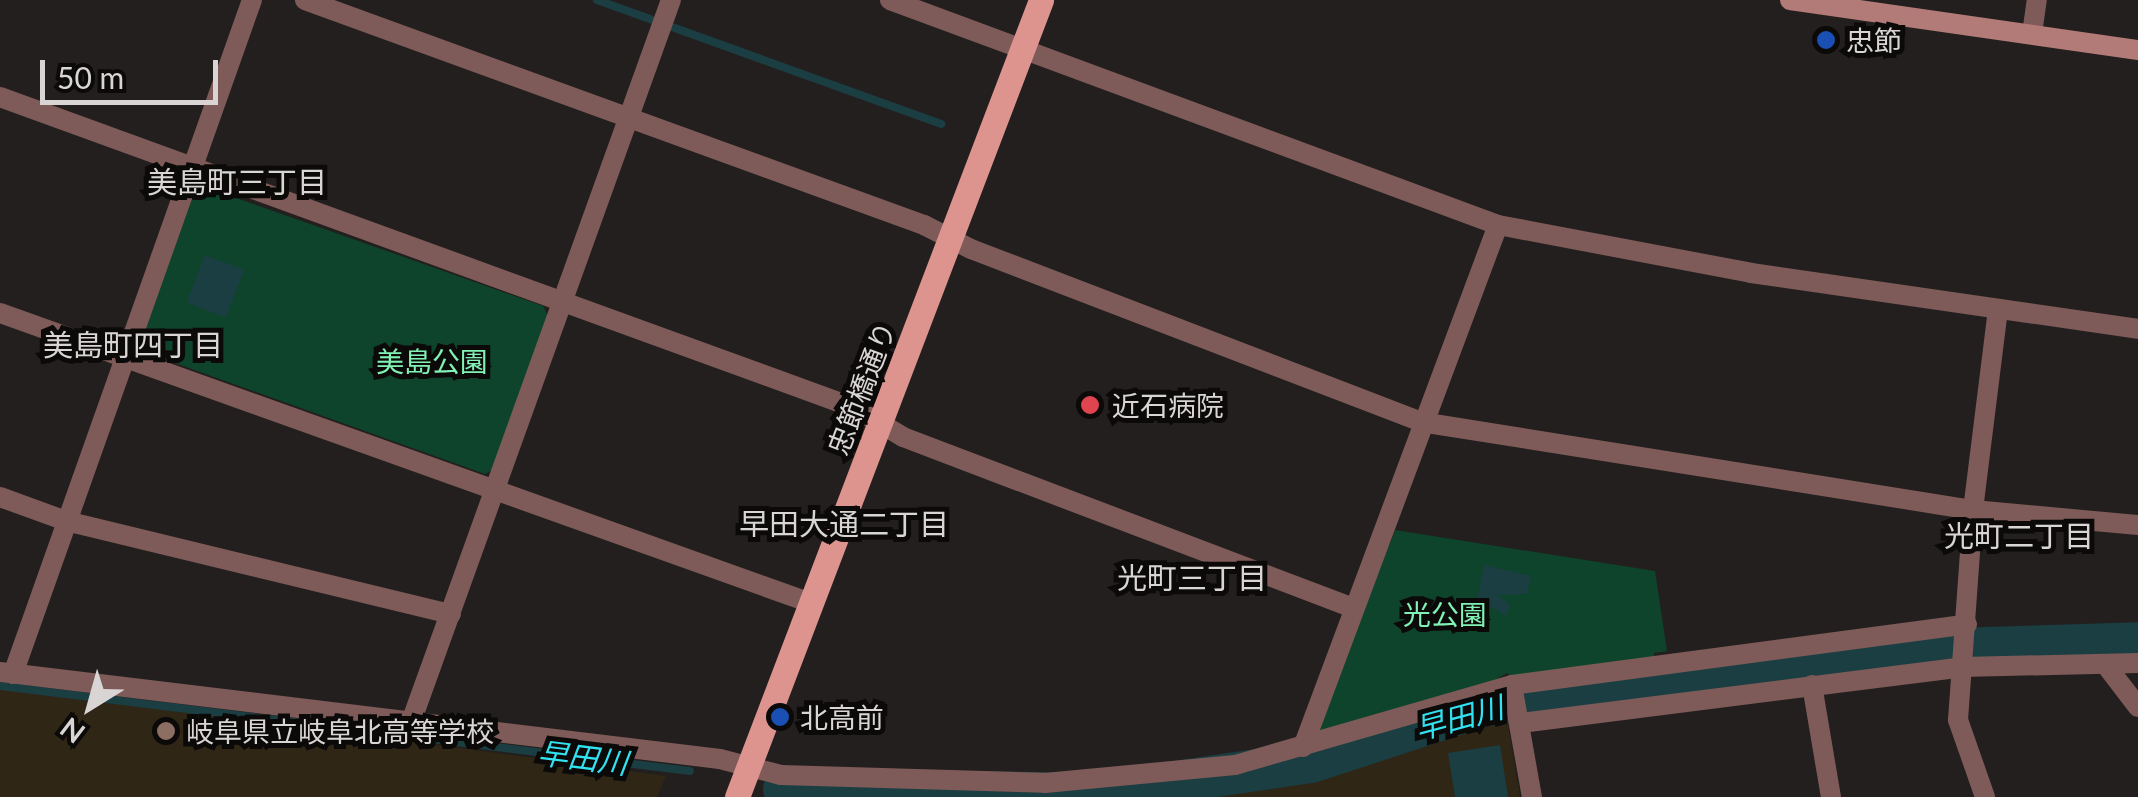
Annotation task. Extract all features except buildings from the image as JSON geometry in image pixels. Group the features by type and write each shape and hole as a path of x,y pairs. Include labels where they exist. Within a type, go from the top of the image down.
{"main road":[{"name":"忠節橋通り","path":"736,797 1041,0"}],"street":[{"path":"252,0 188,168 66,521 6,673 720,759 747,770 1046,783 1236,765 1513,689 1966,629"},
{"path":"305,0 950,238 1421,422 1973,510 2138,525"},
{"path":"890,0 1498,224 1653,256 2138,329"},
{"path":"1790,0 2138,50"},
{"path":"2032,34 2037,0"},
{"path":"410,722 666,16"},
{"path":"0,97 880,421 902,437 1352,608"},
{"path":"1302,747 1498,224"},
{"path":"1985,797 1958,720 1973,510 1998,310"},
{"path":"0,312 811,603"},
{"path":"0,497 66,521 451,614"},
{"path":"1520,721 1963,664 2138,664"},
{"path":"2105,664 2138,707"},
{"path":"1812,685 1831,797"},
{"path":"1513,689 1532,797"}],"shaded area":[{"name":"岐阜県立岐阜北高等学校","path":"0,685 666,776 657,797 0,797"},
{"path":"1507,719 1520,797 1182,797 1265,786"}],"green space":[{"name":"美島公園","path":"205,187 543,306 548,316 492,470 485,474 144,352 140,345 195,190"},
{"name":"光公園","path":"1395,530 1655,571 1667,651 1654,653 1654,661 1519,683 1507,673 1488,684 1299,738 1377,544 1389,546"}],"water":[{"path":"205,255 244,270 226,318 187,303"},
{"path":"1484,565 1531,576 1527,594 1497,595 1510,604 1506,616 1477,599"},
{"path":"1500,745 1508,797 1455,797 1448,753"}],"waterway":[{"path":"597,0 941,124"},
{"name":"早田川","path":"784,789 1094,794 1311,762 1482,706 1921,650 2138,643"},
{"name":"早田川","path":"0,686 690,771"}],"place":[{"name":"忠節","path":"1826,40"},
{"name":"近石病院","path":"1090,405"},
{"name":"北高前","path":"780,717"},
{"name":"岐阜県立岐阜北高等学校","path":"166,731"}],"district":[{"name":"美島町三丁目","path":"237,181"},
{"name":"美島町四丁目","path":"133,344"},
{"name":"早田大通二丁目","path":"844,523"},
{"name":"光町二丁目","path":"2019,535"},
{"name":"光町三丁目","path":"1192,577"}]}
